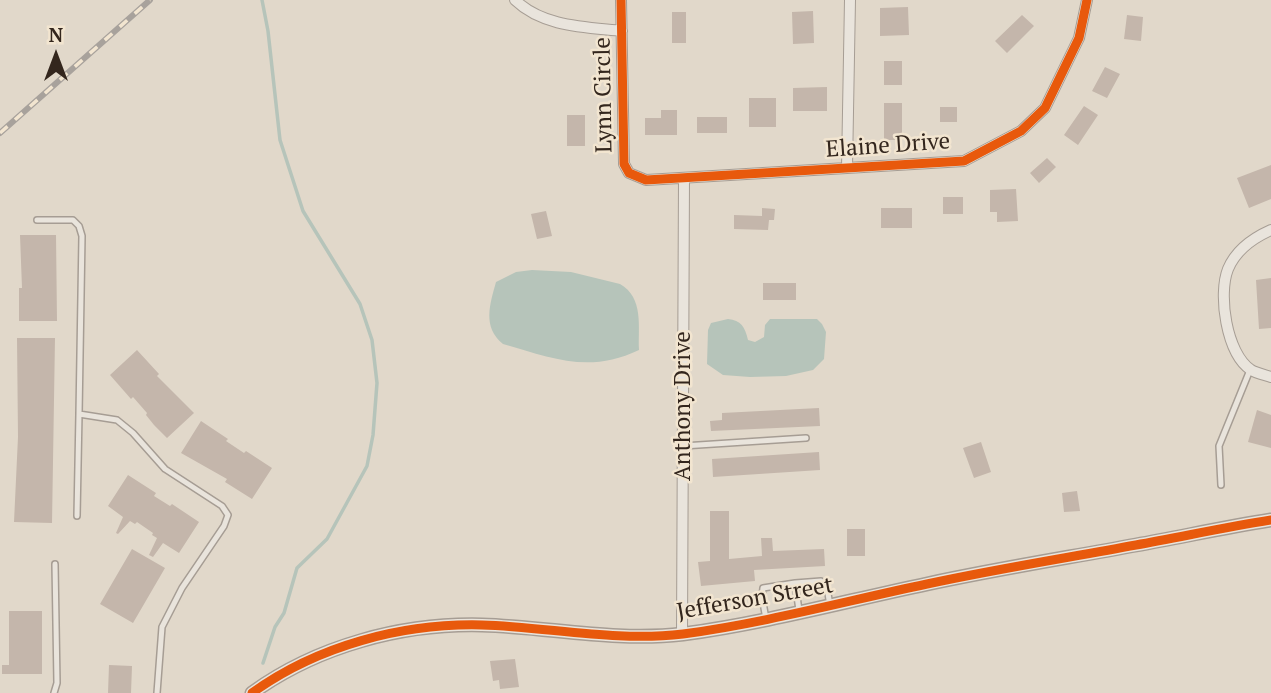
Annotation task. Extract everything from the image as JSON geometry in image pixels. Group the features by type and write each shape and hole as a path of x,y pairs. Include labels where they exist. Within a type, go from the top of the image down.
{"street":[{"path":"515,0 523,8 557,23 622,31"},
{"name":"Lynn Circle","path":"621,0 624,164 629,173 646,180 684,178"},
{"path":"847,168 850,0"},
{"name":"Elaine Drive","path":"684,178 964,161 1021,131 1045,108 1079,37 1087,0"},
{"name":"Anthony Drive","path":"682,634 684,178"},
{"path":"1271,230 1256,237 1235,257 1228,271 1225,287 1227,328 1239,355 1250,370 1271,377"},
{"name":"Jefferson Street","path":"252,693 266,683 324,654 409,629 482,625 611,636 682,634 830,606 941,581 1271,520"}],"lane":[{"path":"37,220 73,220 79,226 82,236 77,516"},
{"path":"1221,485 1219,446 1250,370"},
{"path":"79,414 117,420 165,469 222,506 228,515 224,526 182,588 162,627 157,693"},
{"path":"683,446 806,438"},
{"path":"54,693 57,682 55,564"},
{"path":"766,619 762,597 764,588 821,581 827,587 830,606"},
{"path":"795,583 799,612"}],"shaded area":[{"path":"516,272 571,272 620,284 628,290 636,305 639,350 604,361 587,362 554,358 503,344 492,330 489,315 496,282"},
{"path":"728,319 739,323 748,340 755,342 764,337 765,325 770,319 817,319 826,332 824,359 813,370 786,376 723,375 707,364 708,330 711,323"}],"building":[{"path":"908,7 909,35 880,36 880,8"},
{"path":"813,11 814,43 793,44 792,12"},
{"path":"672,12 686,12 686,43 672,43"},
{"path":"1022,15 1034,26 1007,53 995,41"},
{"path":"1127,15 1143,17 1141,41 1124,39"},
{"path":"884,61 902,61 902,85 884,85"},
{"path":"1105,67 1120,74 1107,98 1092,91"},
{"path":"827,87 827,111 793,111 793,88"},
{"path":"749,98 776,98 776,127 749,127"},
{"path":"884,103 902,103 902,140 884,140"},
{"path":"1084,106 1098,115 1078,145 1064,135"},
{"path":"940,107 957,107 957,122 940,122"},
{"path":"661,110 677,110 677,135 645,135 645,118 661,118"},
{"path":"567,115 585,115 585,146 567,146"},
{"path":"697,117 727,117 727,133 697,133"},
{"path":"1047,158 1056,167 1039,183 1030,173"},
{"path":"1271,165 1271,199 1249,208 1237,178"},
{"path":"1016,189 1018,221 997,222 997,212 990,212 990,190"},
{"path":"943,197 963,197 963,214 943,214"},
{"path":"762,208 775,209 774,220 769,220 768,230 734,229 734,215 762,216"},
{"path":"881,208 912,208 912,228 881,228"},
{"path":"546,211 552,236 537,239 531,214"},
{"path":"20,235 56,235 57,321 19,321 19,288 22,288"},
{"path":"1271,278 1271,328 1259,329 1256,280"},
{"path":"763,283 796,283 796,300 763,300"},
{"path":"17,338 55,338 52,523 14,522 18,437"},
{"path":"137,350 159,374 157,376 194,413 167,438 133,397 131,399 110,375"},
{"path":"819,408 820,426 711,431 710,421 722,420 722,413"},
{"path":"1257,410 1271,415 1271,448 1248,442"},
{"path":"201,421 244,453 246,451 272,468 252,499 225,482 227,479 181,453"},
{"path":"981,442 991,472 974,478 963,448"},
{"path":"819,452 820,470 713,477 712,459"},
{"path":"128,475 156,493 154,496 199,522 179,553 163,543 153,557 149,555 157,538 137,522 135,524 130,521 116,533 123,517 108,506"},
{"path":"1077,491 1080,511 1064,512 1062,493"},
{"path":"710,511 729,511 729,559 762,556 761,538 772,538 773,551 824,549 825,566 754,570 755,581 701,586 698,562 710,561"},
{"path":"847,529 865,529 865,556 847,556"},
{"path":"132,549 165,568 133,623 100,604"},
{"path":"9,611 42,611 42,674 2,674 2,665 9,665"},
{"path":"515,659 519,687 500,689 499,680 493,681 490,661"},
{"path":"109,665 132,666 131,693 108,693"}],"waterway":[{"path":"262,0 280,140 303,211 360,304 372,340 377,383 373,435 367,466 327,539 297,568 284,613 275,627 263,663"}],"railway":[{"path":"0,133 150,0"}],"cycle path":[{"path":"621,0 624,164 629,173 646,180 964,161 1021,131 1045,108 1079,38 1087,0"},
{"path":"252,693 304,662 332,650 391,633 452,625 482,625 607,635 683,634 775,618 979,573 1271,520"}]}
